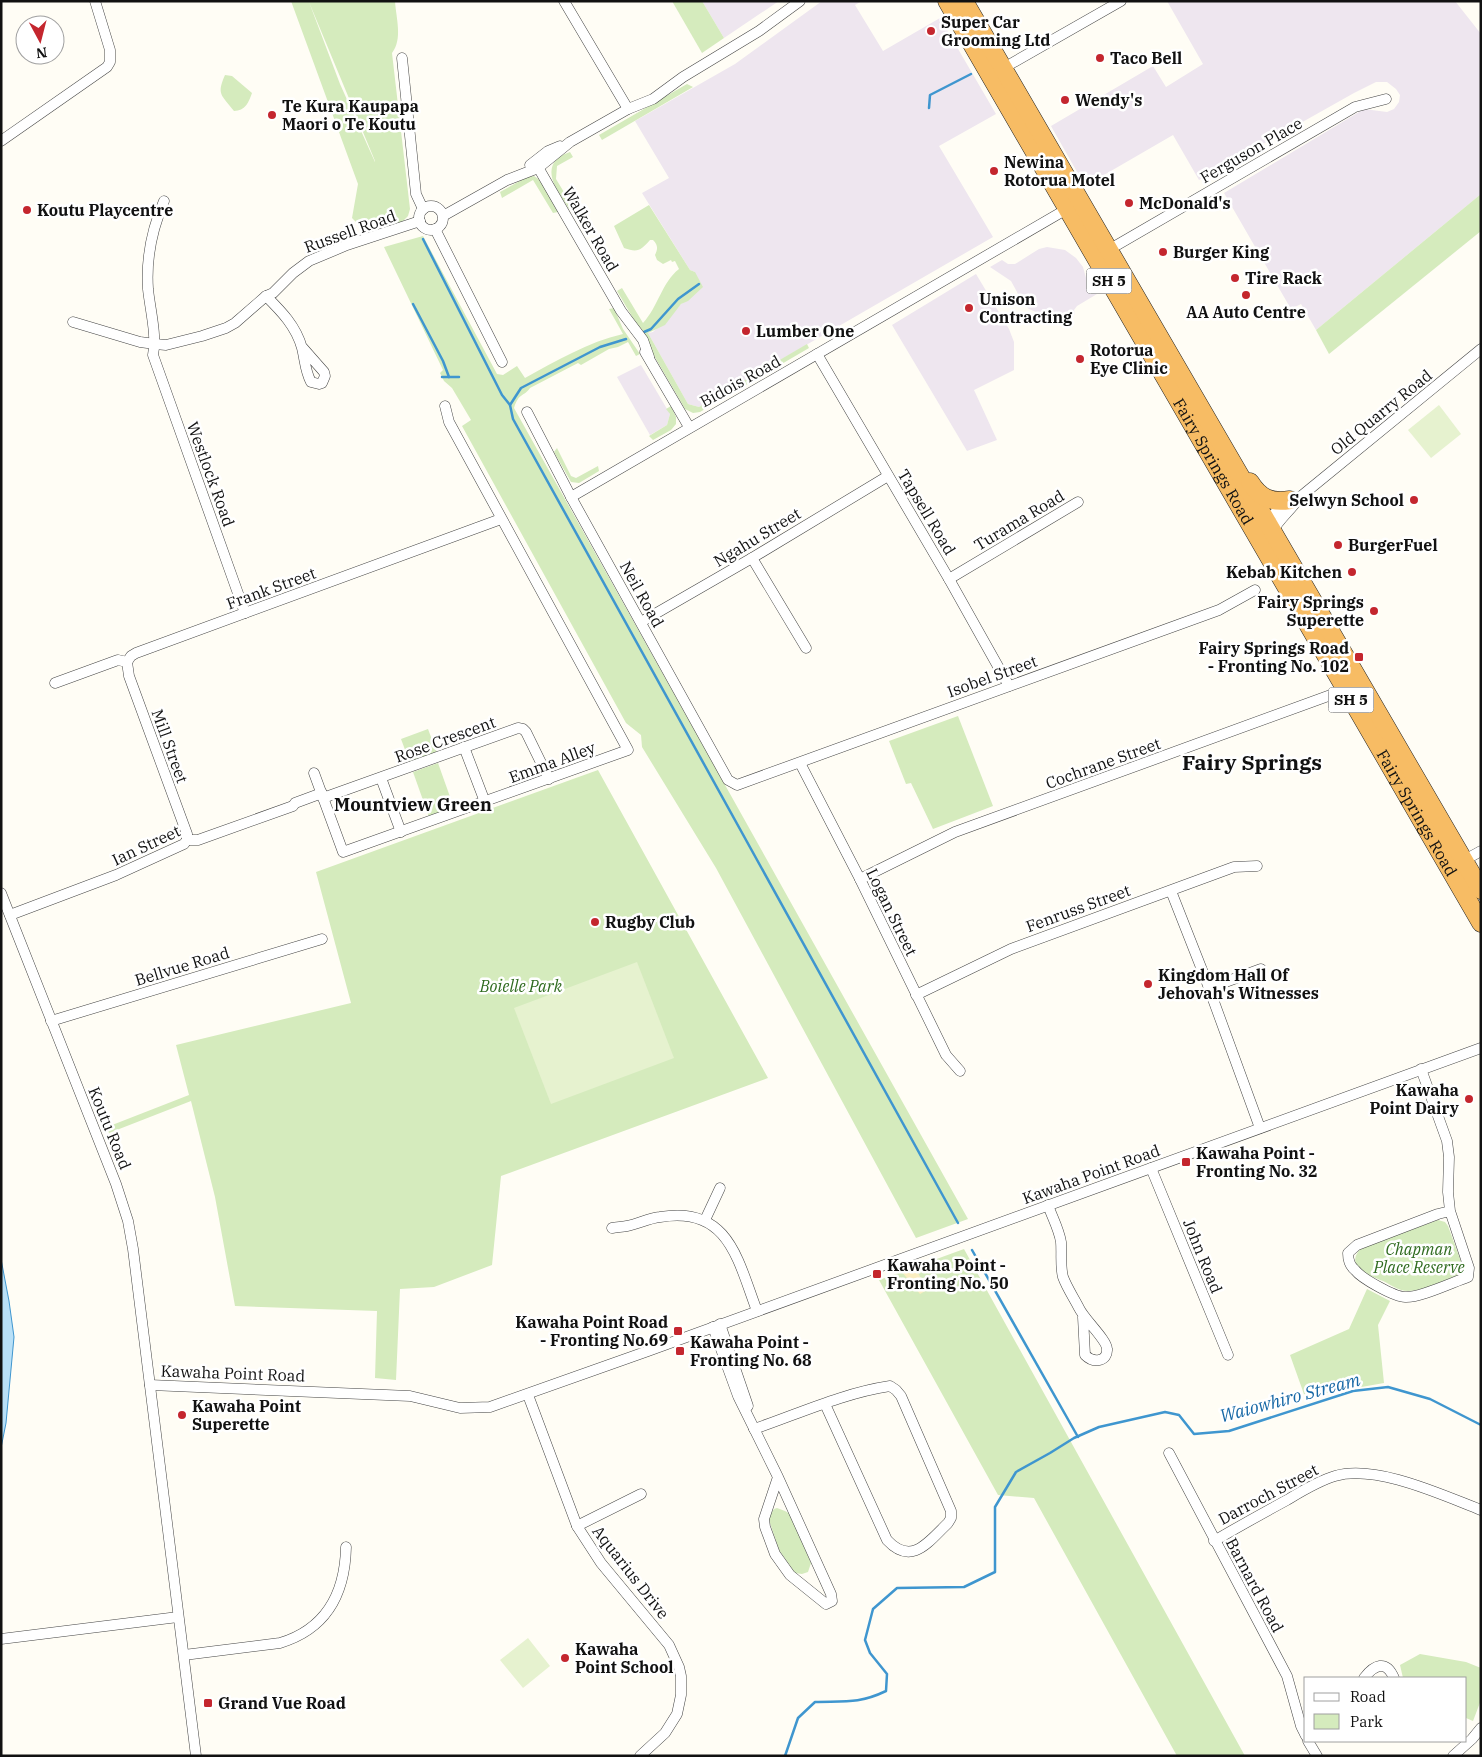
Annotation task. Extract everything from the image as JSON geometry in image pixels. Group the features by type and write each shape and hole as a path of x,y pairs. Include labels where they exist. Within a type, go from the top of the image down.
{"highway":[{"name":"Fairy Springs Road","path":"947,1 997,72"},
{"name":"Fairy Springs Road","path":"964,1 997,72 1101,254 1185,412 1286,587 1353,687"},
{"name":"Fairy Springs Road","path":"1101,254 1172,360 1272,527 1353,687 1456,864 1481,923"},
{"path":"1172,360 1173,374 1190,405 1190,410 1185,412"},
{"path":"1211,427 1229,445 1256,490 1266,499 1272,501 1295,499"},
{"name":"SH 5","path":"1208,452 1224,466 1251,514 1272,527 1268,541 1283,569 1286,587"},
{"name":"Fairy Springs Road","path":"1456,864 1481,890"}],"street":[{"path":"1,141 106,67 110,62 110,50 95,1"},
{"path":"564,1 628,109"},
{"path":"443,216 536,165 570,142 628,109 660,86 683,77 752,36 800,1"},
{"path":"997,72 1121,1"},
{"path":"402,58 416,194 423,209"},
{"name":"Ferguson Place","path":"1101,254 1355,107 1386,99"},
{"name":"Walker Road","path":"536,165 621,311 643,340 649,357 689,427"},
{"name":"Westlock Road","path":"164,202 156,221 149,267 148,287 155,344 153,355 246,614"},
{"name":"Bidois Road","path":"571,496 1073,205"},
{"path":"431,206 439,208 443,216 442,224 435,229 425,228 420,221 419,215 423,209 431,206"},
{"name":"Russell Road","path":"73,322 140,342 155,344 166,345 202,336 226,328 266,296 273,293 293,273 310,261 332,250 420,221"},
{"path":"435,229 502,362"},
{"path":"266,296 289,321 302,347"},
{"name":"Old Quarry Road","path":"1272,527 1270,517 1481,349"},
{"name":"Tapsell Road","path":"818,354 1009,686"},
{"path":"445,406 449,422 501,519"},
{"name":"Neil Road","path":"527,412 571,496 728,780 737,786"},
{"name":"Ngahu Street","path":"641,622 888,476"},
{"name":"Turama Road","path":"949,579 1078,502"},
{"name":"Frank Street","path":"55,683 118,660 127,662 136,653 501,519"},
{"name":"Emma Alley","path":"323,796 343,852 628,750 501,519"},
{"path":"752,558 806,648"},
{"name":"Isobel Street","path":"737,786 1218,610 1255,590"},
{"name":"Mill Street","path":"127,662 129,676 187,834 187,840"},
{"name":"Cochrane Street","path":"860,879 955,832 1353,687"},
{"name":"Rose Crescent","path":"323,796 381,778 518,728 526,732 549,779"},
{"path":"464,747 486,802"},
{"name":"Logan Street","path":"800,763 860,879 946,1055 960,1071"},
{"path":"314,773 323,796"},
{"path":"381,778 401,832"},
{"name":"Ian Street","path":"10,914 116,875 184,844 187,840 198,840 293,806 295,803 323,796"},
{"path":"1456,864 1481,850"},
{"name":"Fenruss Street","path":"916,995 1011,948 1234,867 1257,866"},
{"path":"1171,890 1260,1128"},
{"name":"Koutu Road","path":"1,893 116,1184 128,1221 150,1385"},
{"name":"Bellvue Road","path":"51,1021 322,939"},
{"path":"1209,988 1260,969"},
{"name":"Kawaha Point Road","path":"178,1617 150,1385 410,1396 460,1408 490,1407 1478,1048"},
{"path":"1421,1069 1447,1141 1450,1211 1469,1268 1468,1277 1418,1295 1406,1297 1393,1294 1360,1275 1354,1270 1348,1259 1348,1253 1357,1245 1450,1211"},
{"name":"John Road","path":"1151,1168 1228,1355"},
{"path":"705,1220 720,1188"},
{"path":"1048,1205 1060,1242 1063,1277 1083,1317"},
{"path":"612,1228 627,1226 660,1216 685,1216 705,1220 728,1240 736,1255 757,1311"},
{"path":"716,1326 738,1396 778,1477 831,1594 832,1601 826,1604 790,1575 775,1554 765,1527 764,1518 778,1477"},
{"path":"754,1429 825,1404 849,1396 890,1386 896,1390 901,1396 952,1511 948,1523 920,1550 904,1552 895,1548 888,1540 825,1404"},
{"name":"Aquarius Drive","path":"528,1394 577,1526 601,1564 668,1645 679,1667 681,1695 677,1714 665,1733 640,1756"},
{"name":"Barnard Road","path":"1169,1453 1287,1676 1304,1728"},
{"name":"Darroch Street","path":"1214,1541 1316,1483 1335,1476 1352,1473 1389,1477 1452,1498 1481,1510"},
{"path":"577,1526 641,1494"},
{"path":"184,1655 280,1642 309,1629 324,1616 339,1591 345,1568 346,1547"},
{"path":"1,1639 178,1617 196,1756"},
{"path":"1365,1677 1378,1666 1390,1670 1394,1677"},
{"path":"1453,1756 1472,1740 1481,1728"},
{"path":"1309,1742 1317,1756"}],"shaded area":[{"path":"702,1 779,1 724,38"},
{"path":"822,1 862,1 855,5 883,51 940,18 996,114 939,146 993,237 699,407 688,404 648,333 653,332 686,301 695,272 690,270 642,193 669,178 635,121 735,64"},
{"path":"1167,1 1455,1 1481,34 1481,194 1316,330 1301,304 1291,309 1224,193 1364,109 1387,112 1394,109 1399,102 1400,95 1387,82 1376,82 1199,180 1173,135 1085,186 1051,126 1153,66 1166,87 1203,64"},
{"path":"1047,247 1065,250 1076,258 1083,267 1086,278 1094,282 1100,294 1077,306 1074,310 1075,314 1063,322 1061,318 1029,309 1023,303 1011,281 990,267 1002,260 1008,264 1015,264 1039,249"},
{"path":"976,274 1009,329 1014,342 1014,370 974,390 997,440 967,451 892,325"},
{"path":"641,365 670,414 667,425 650,435 617,377"}],"green space":[{"path":"291,1 395,1 398,35 392,53 410,209 408,216 401,223 370,228 357,223 352,218 358,184","holes":["309,2 375,161 340,84"]},
{"path":"672,1 702,1 724,38 702,53"},
{"path":"225,75 232,76 252,93 248,103 238,111 234,111 222,94 221,87"},
{"path":"687,84 693,87 602,140 599,135"},
{"path":"570,152 573,157 557,166 556,179 573,207 569,209 555,185 551,172 552,166 557,159"},
{"path":"534,176 540,180 558,212 553,213 533,180 502,198 500,192 527,177"},
{"path":"1481,194 1481,231 1329,354 1316,330"},
{"path":"649,205 690,270 695,272 703,287 688,301 681,304 665,325 648,333 688,404 699,407 807,344 809,348 700,412 693,413 685,409 653,354 643,330 640,330 617,291 622,288 643,323 653,310 668,281 679,269 675,261 672,262 671,260 663,264 657,260 655,255 657,247 653,240 650,240 639,250 624,248 614,226"},
{"path":"423,236 497,374 503,375 517,366 525,378 585,347 623,334 609,309 614,308 623,329 640,354 636,356 628,342 609,349 581,365 578,363 530,388 518,399 514,408 968,1219 916,1238 716,868 642,747 641,735 626,723 462,426 471,420 452,388 444,381 440,373 443,370 384,247"},
{"path":"1439,405 1461,434 1431,458 1408,430"},
{"path":"671,406 676,417 676,424 671,430 653,440 649,436 667,425 670,414 666,409"},
{"path":"557,448 571,476 576,478 598,466 599,471 579,483 571,482 554,452"},
{"path":"958,716 993,806 933,829 911,783 906,784 889,741"},
{"path":"428,729 437,753 410,763 401,739"},
{"path":"438,763 454,808 429,817 413,772"},
{"name":"Boielle Park","path":"598,770 768,1078 501,1176 492,1265 434,1287 400,1289 396,1380 375,1378 377,1311 235,1306 215,1197 191,1101 109,1133 107,1127 189,1095 176,1045 351,1003 316,872"},
{"path":"637,962 674,1058 551,1104 514,1008"},
{"name":"Chapman Place Reserve","path":"1438,1220 1445,1222 1448,1226 1462,1264 1456,1276 1427,1288 1405,1291 1365,1273 1357,1265 1356,1255 1361,1248"},
{"path":"964,1249 1245,1756 1177,1756 1034,1498 998,1495 879,1280"},
{"path":"1367,1289 1390,1301 1378,1325 1384,1383 1305,1397 1290,1355 1349,1329"},
{"path":"777,1508 790,1514 811,1563 808,1572 802,1574 795,1573 779,1550 768,1517"},
{"path":"528,1638 550,1666 523,1688 500,1660"},
{"path":"1420,1654 1466,1662 1481,1668 1481,1700 1473,1721 1467,1718 1467,1677 1403,1677 1400,1665"}],"sand":[{"path":"915,1267 927,1290 920,1294 902,1272"}],"water":[{"path":"1,1259 14,1337 6,1423 1,1448"}],"waterway":[{"path":"929,108 930,95 971,74"},
{"path":"423,239 502,395 510,405"},
{"path":"644,332 651,329 678,299 699,284"},
{"path":"413,304 443,361 449,377"},
{"path":"626,339 600,347 521,388 510,405 513,419 958,1223"},
{"path":"442,377 459,377"},
{"path":"972,1250 1078,1437"},
{"name":"Waiowhiro Stream","path":"785,1756 798,1718 815,1702 859,1700 886,1691 887,1674 870,1653 865,1640 873,1609 897,1588 964,1587 995,1572 995,1507 1016,1472 1074,1438 1099,1427 1165,1412 1179,1415 1194,1434 1229,1431 1353,1391 1388,1387 1430,1399 1481,1425"}],"place":[{"name":"Super Car Grooming Ltd","path":"931,31"},
{"name":"Taco Bell","path":"1100,58"},
{"name":"Wendy's","path":"1065,100"},
{"name":"Te Kura Kaupapa Maori o Te Koutu","path":"272,115"},
{"name":"Newina Rotorua Motel","path":"994,171"},
{"name":"McDonald's","path":"1129,203"},
{"name":"Koutu Playcentre","path":"27,210"},
{"name":"Burger King","path":"1163,252"},
{"name":"Tire Rack","path":"1235,278"},
{"name":"AA Auto Centre","path":"1246,295"},
{"name":"Unison Contracting","path":"969,308"},
{"name":"Lumber One","path":"746,331"},
{"name":"Rotorua Eye Clinic","path":"1080,359"},
{"name":"Selwyn School","path":"1414,500"},
{"name":"BurgerFuel","path":"1338,545"},
{"name":"Kebab Kitchen","path":"1352,572"},
{"name":"Fairy Springs Superette","path":"1374,611"},
{"name":"Fairy Springs Road - Fronting No. 102","path":"1359,657"},
{"name":"Rugby Club","path":"595,922"},
{"name":"Kingdom Hall Of Jehovah's Witnesses","path":"1148,984"},
{"name":"Kawaha Point Dairy","path":"1469,1099"},
{"name":"Kawaha Point - Fronting No. 32","path":"1186,1162"},
{"name":"Kawaha Point - Fronting No. 50","path":"877,1274"},
{"name":"Kawaha Point Road - Fronting No.69","path":"678,1331"},
{"name":"Kawaha Point - Fronting No. 68","path":"680,1351"},
{"name":"Kawaha Point Superette","path":"182,1415"},
{"name":"Kawaha Point School","path":"565,1658"},
{"name":"Grand Vue Road","path":"208,1703"}],"district":[{"name":"Fairy Springs","path":"1252,763"},
{"name":"Mountview Green","path":"413,805"}]}
